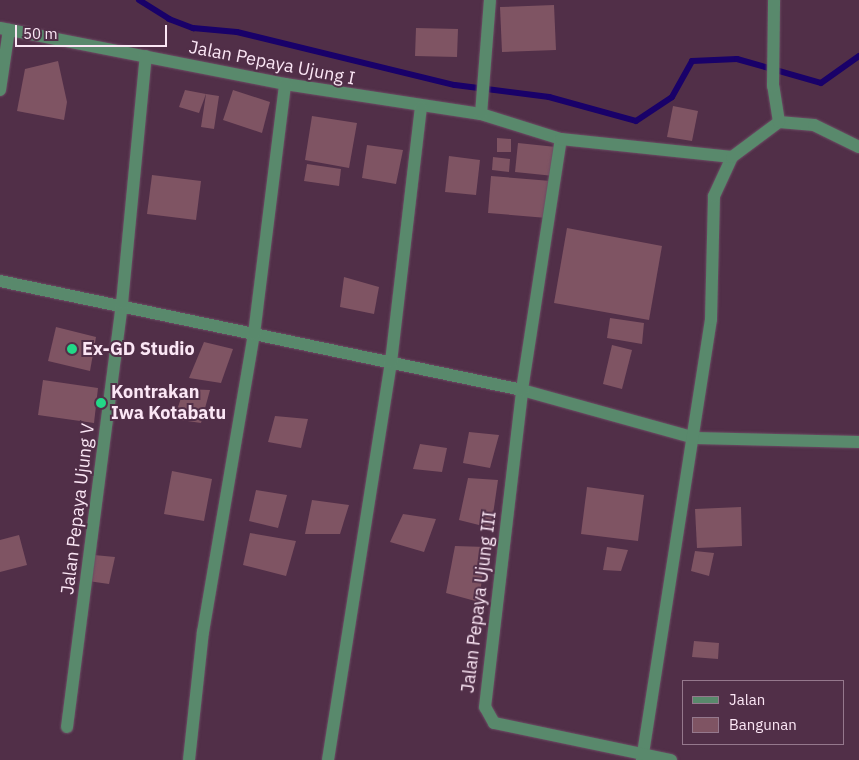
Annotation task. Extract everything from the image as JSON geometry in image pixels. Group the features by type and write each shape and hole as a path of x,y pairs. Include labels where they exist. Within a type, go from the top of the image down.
{"street":[{"path":"481,114 484,99 490,0"},
{"path":"774,0 774,86 779,122"},
{"path":"0,90 4,29"},
{"name":"Jalan Pepaya Ujung I","path":"4,29 284,84 421,108 481,114 561,139 732,157"},
{"name":"Jalan Pepaya Ujung V","path":"67,727 122,303 146,56"},
{"path":"189,760 203,632 254,334 284,84"},
{"path":"328,760 391,362 421,108"},
{"path":"643,758 695,438 711,320 714,196 732,157 779,122 814,125 859,147"},
{"name":"Jalan Pepaya Ujung III","path":"561,139 522,390 484,707 494,723 643,758 671,760"},
{"path":"0,281 122,303 254,334 522,390 695,438 859,442"}],"building":[{"path":"554,5 556,50 502,52 500,7"},
{"path":"416,28 458,29 457,57 415,56"},
{"path":"58,61 67,102 64,120 17,111 25,69"},
{"path":"185,90 206,94 199,113 179,107"},
{"path":"233,90 270,102 262,133 223,120"},
{"path":"206,94 219,96 214,129 201,127"},
{"path":"673,106 698,111 692,141 667,137"},
{"path":"312,116 357,123 349,168 305,160"},
{"path":"497,138 511,139 511,152 497,152"},
{"path":"518,143 556,147 554,176 515,172"},
{"path":"367,145 403,150 396,184 362,178"},
{"path":"449,156 480,160 476,195 445,192"},
{"path":"493,157 510,159 509,172 492,170"},
{"path":"307,164 341,169 339,186 304,181"},
{"path":"152,175 201,181 196,220 147,214"},
{"path":"491,176 551,181 547,218 488,213"},
{"path":"567,228 662,246 649,320 554,303"},
{"path":"344,277 379,287 374,314 340,307"},
{"path":"610,318 644,323 642,344 607,338"},
{"name":"Ex-GD Studio","path":"56,327 96,337 90,371 48,361"},
{"path":"204,342 233,349 221,383 189,378"},
{"path":"612,345 632,350 622,389 603,384"},
{"name":"Kontrakan Iwa Kotabatu","path":"43,380 98,388 94,423 38,415"},
{"path":"184,389 210,390 201,423 174,419"},
{"path":"275,416 308,419 301,448 268,442"},
{"path":"469,432 499,435 490,468 463,463"},
{"path":"420,444 447,448 442,472 413,469"},
{"path":"172,471 212,479 204,521 164,514"},
{"path":"468,478 498,480 491,528 459,520"},
{"path":"587,487 644,495 638,541 581,534"},
{"path":"256,490 287,495 278,528 249,521"},
{"path":"312,500 349,505 340,534 305,534"},
{"path":"741,507 742,546 697,548 695,509"},
{"path":"403,514 436,519 424,552 390,542"},
{"path":"250,533 296,541 286,576 243,565"},
{"path":"19,535 27,565 0,572 0,540"},
{"path":"455,546 486,547 479,602 446,593"},
{"path":"607,547 628,550 621,571 603,570"},
{"path":"695,551 714,553 709,576 691,571"},
{"path":"94,555 115,557 109,584 88,581"},
{"path":"694,641 719,643 718,659 692,657"}],"waterway":[{"path":"139,0 169,19 193,28 237,32 455,85 549,97 636,121 672,97 692,61 737,59 821,83 859,56"}],"place":[{"name":"Ex-GD Studio","path":"72,349"},
{"name":"Kontrakan Iwa Kotabatu","path":"101,403"}]}
